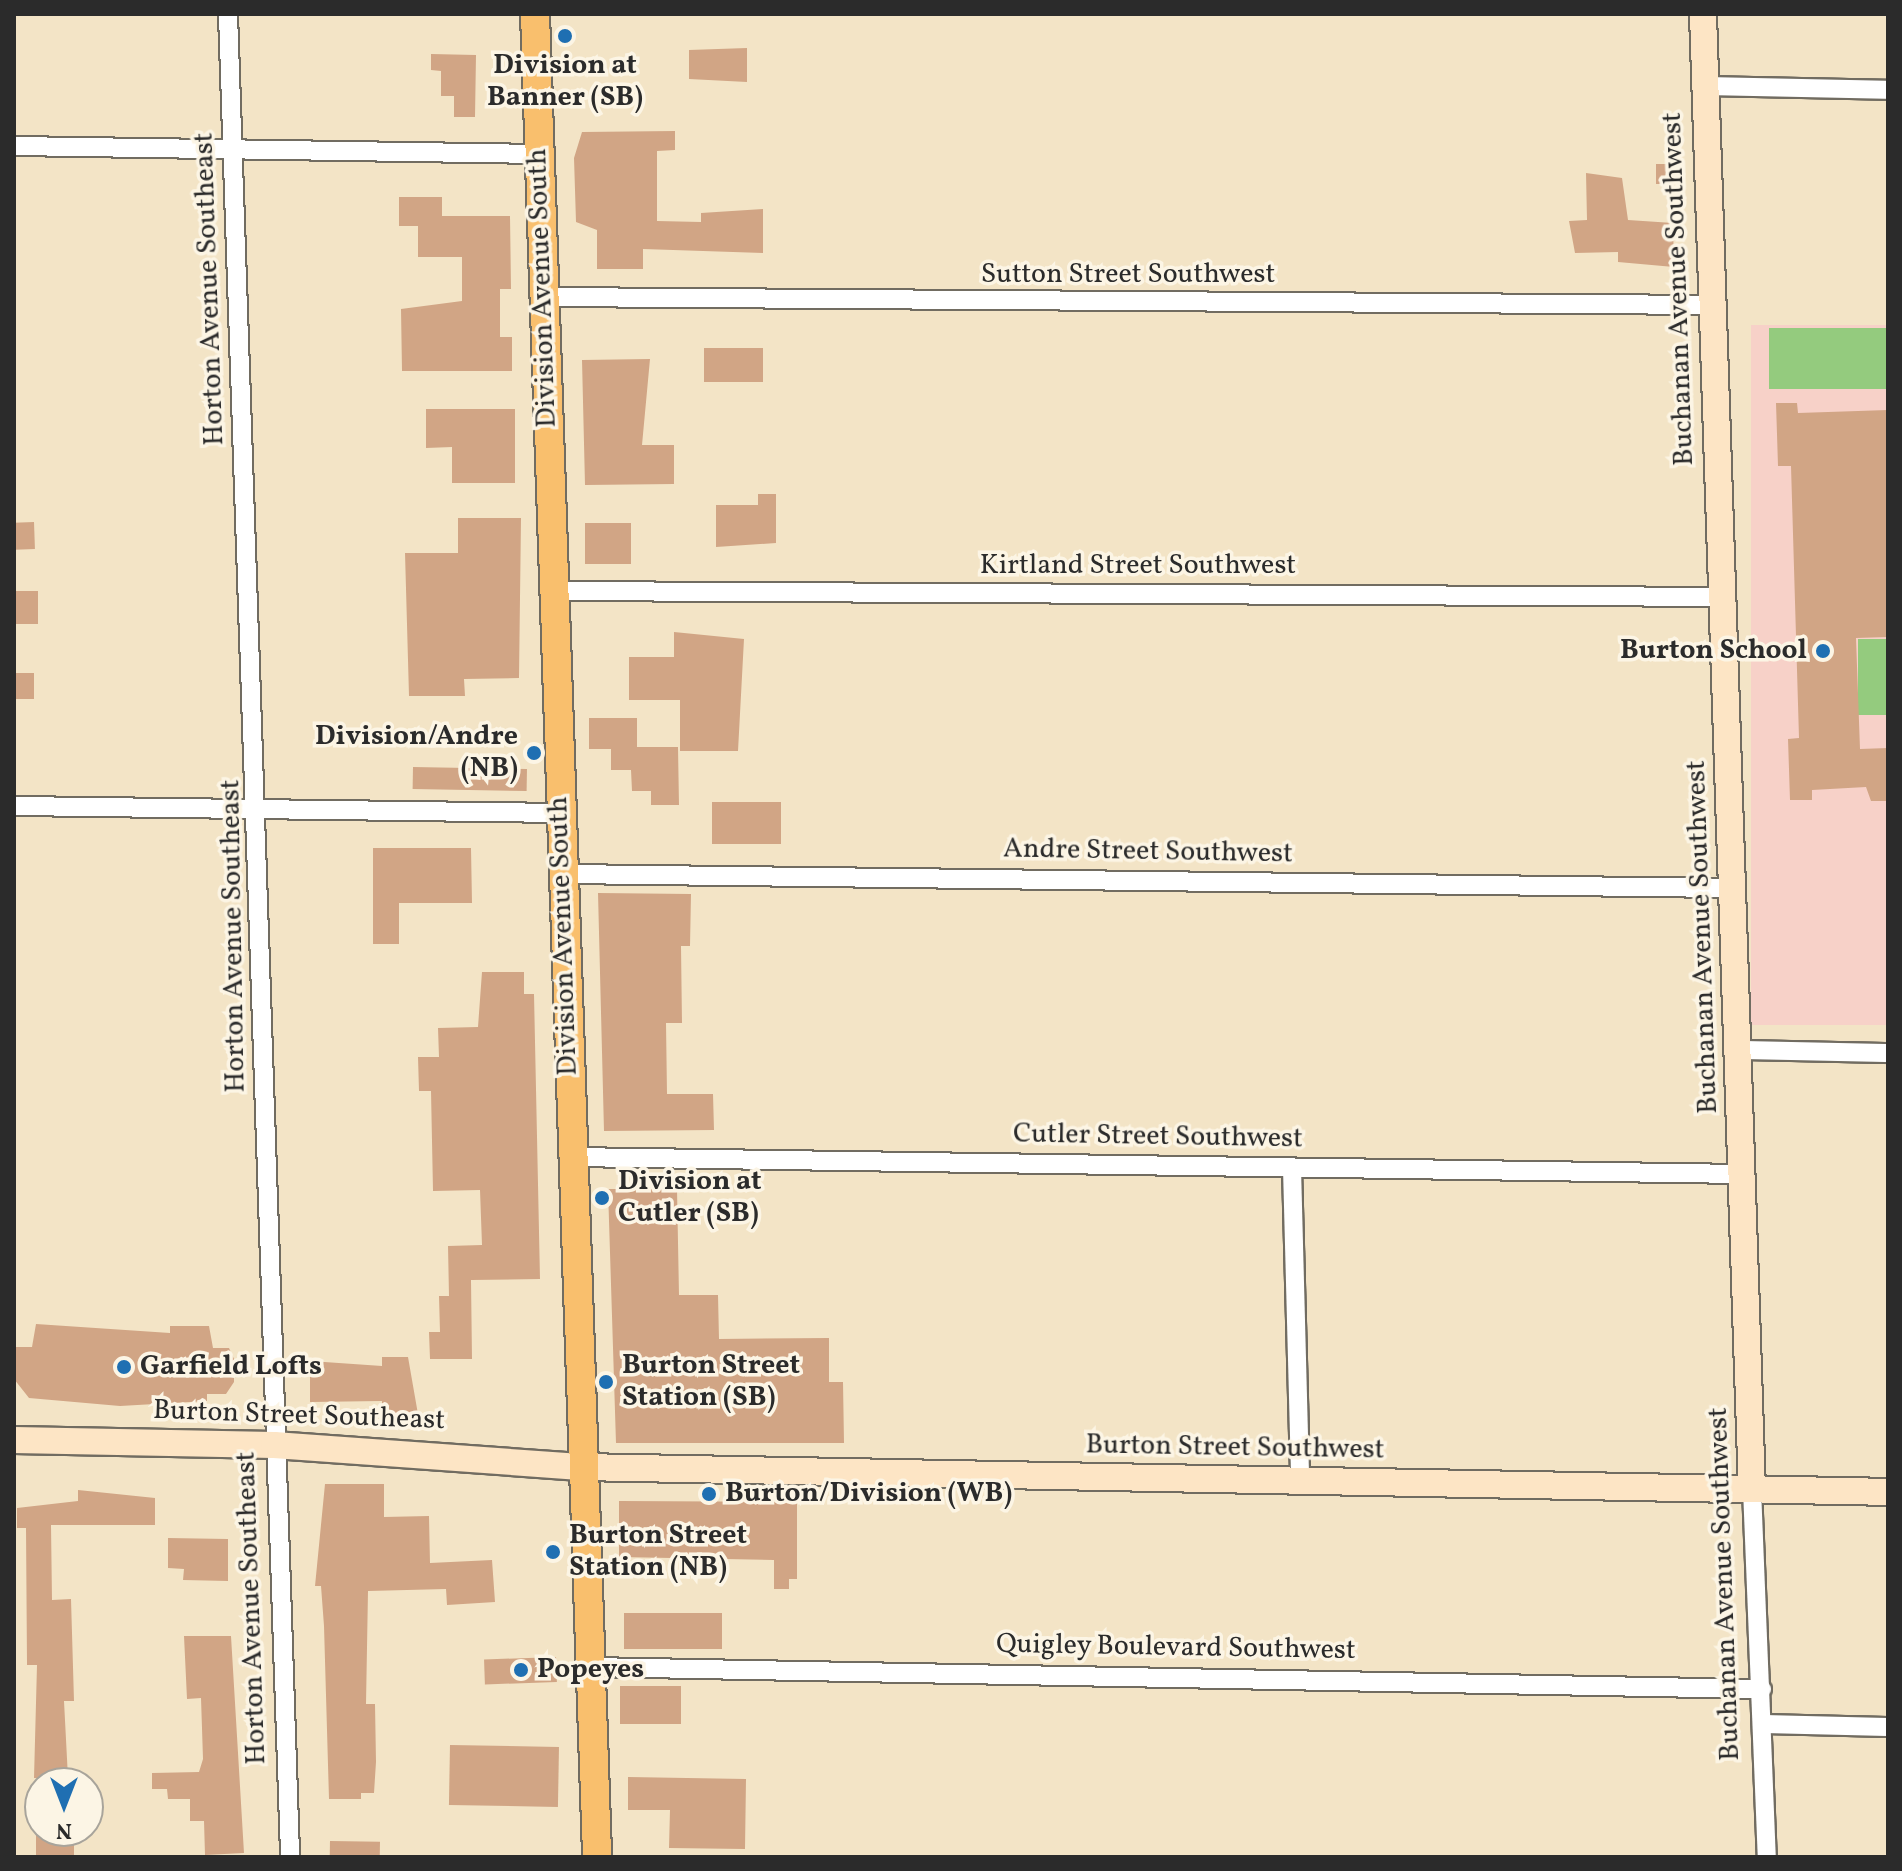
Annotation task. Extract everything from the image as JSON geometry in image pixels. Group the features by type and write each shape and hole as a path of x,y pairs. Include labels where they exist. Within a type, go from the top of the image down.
{"main road":[{"name":"Division Avenue South","path":"535,14 580,1467 597,1857"},
{"name":"Buchanan Avenue Southwest","path":"1703,14 1703,86 1741,1050 1752,1489"},
{"name":"Burton Street Southeast","path":"14,1440 274,1445 580,1467"},
{"name":"Burton Street Southwest","path":"580,1467 1888,1492"}],"street":[{"name":"Horton Avenue Southeast","path":"228,14 260,812 274,1445 290,1857"},
{"path":"1703,86 1888,90"},
{"path":"14,146 539,154"},
{"name":"Sutton Street Southwest","path":"544,297 1712,305"},
{"name":"Kirtland Street Southwest","path":"555,591 1722,597"},
{"path":"14,806 260,812 561,813"},
{"name":"Andre Street Southwest","path":"564,874 1733,888"},
{"path":"1741,1050 1888,1053"},
{"name":"Cutler Street Southwest","path":"570,1157 1744,1174"},
{"path":"1292,1168 1300,1482"},
{"name":"Buchanan Avenue Southwest","path":"1752,1489 1767,1857"},
{"name":"Quigley Boulevard Southwest","path":"590,1667 1762,1689"},
{"path":"1763,1724 1888,1727"}],"shaded area":[{"name":"Burton School","path":"1751,325 1888,325 1888,1025 1751,1025"}],"green space":[{"path":"1769,328 1888,328 1888,389 1769,389"},
{"path":"1858,639 1888,639 1888,715 1858,715"}],"building":[{"path":"747,48 747,82 689,79 689,50"},
{"path":"431,54 476,55 475,117 454,117 454,96 441,96 441,71 431,70"},
{"path":"675,131 675,150 657,151 657,221 701,222 701,213 763,209 763,253 643,249 643,269 597,269 597,230 576,222 574,158 582,132"},
{"path":"1656,164 1672,164 1672,184 1656,184"},
{"path":"1586,173 1622,178 1628,220 1673,223 1674,267 1618,262 1618,252 1575,253 1569,221 1587,220"},
{"path":"399,197 442,197 442,216 510,216 511,289 500,289 500,337 512,337 512,371 402,371 401,309 462,301 462,257 418,257 418,226 399,226"},
{"path":"704,348 763,348 763,382 704,382"},
{"path":"650,359 642,445 674,445 674,484 585,485 582,360"},
{"path":"1776,403 1797,403 1798,413 1888,410 1888,637 1856,638 1860,749 1888,748 1888,801 1871,801 1866,787 1812,790 1812,800 1790,800 1788,739 1799,738 1791,466 1778,466"},
{"path":"426,409 515,409 515,483 452,483 452,447 426,448"},
{"path":"758,494 776,494 776,543 716,547 716,505 758,505"},
{"path":"458,518 521,518 519,678 464,679 465,696 409,696 405,553 458,553"},
{"path":"34,522 35,549 15,550 14,523"},
{"path":"585,523 631,523 631,564 585,564"},
{"path":"14,591 38,591 38,624 14,624"},
{"path":"674,632 744,639 738,751 680,751 680,700 629,700 629,657 674,657"},
{"path":"14,673 34,673 34,699 14,699"},
{"path":"589,718 637,718 637,747 678,747 679,805 651,805 651,791 632,791 631,770 611,770 611,749 589,749"},
{"path":"413,767 527,769 527,791 413,789"},
{"path":"712,802 781,802 781,844 712,844"},
{"path":"373,848 471,848 472,903 399,903 399,944 373,944"},
{"path":"598,893 691,894 690,946 681,946 682,1023 666,1023 667,1094 713,1094 714,1130 604,1131"},
{"path":"482,972 524,972 524,994 534,994 540,1279 471,1280 472,1359 430,1359 429,1332 440,1332 439,1296 449,1296 448,1246 482,1245 480,1190 433,1191 431,1091 419,1091 418,1057 439,1057 438,1028 478,1027"},
{"path":"608,1189 677,1189 679,1295 718,1295 719,1339 829,1338 829,1382 843,1382 844,1443 616,1443"},
{"name":"Garfield Lofts","path":"36,1324 170,1333 170,1326 209,1326 213,1348 229,1348 234,1359 234,1382 226,1394 207,1394 207,1401 120,1406 29,1398 14,1379 15,1347 32,1347"},
{"path":"382,1357 408,1357 419,1420 382,1420 382,1401 310,1402 310,1361 382,1366"},
{"path":"325,1484 384,1484 384,1517 429,1516 430,1563 492,1560 495,1602 447,1605 446,1589 368,1591 366,1704 375,1704 376,1762 374,1793 361,1793 361,1799 329,1799 324,1626 321,1586 315,1586"},
{"path":"78,1490 155,1498 155,1525 51,1525 52,1600 71,1599 74,1701 64,1701 67,1767 34,1767 37,1665 27,1665 26,1528 17,1528 17,1508 78,1501"},
{"path":"619,1501 797,1502 797,1579 789,1579 789,1589 774,1589 774,1560 619,1557"},
{"path":"168,1538 228,1539 228,1581 183,1580 184,1569 168,1568"},
{"path":"624,1613 722,1613 722,1649 624,1649"},
{"path":"184,1636 231,1636 244,1853 205,1855 204,1821 190,1821 190,1799 168,1799 167,1789 152,1789 152,1773 199,1772 203,1759 201,1698 187,1699"},
{"name":"Popeyes","path":"556,1657 557,1682 485,1684 484,1660"},
{"path":"620,1686 681,1686 681,1724 620,1724"},
{"path":"450,1745 559,1747 558,1807 449,1805"},
{"path":"628,1777 746,1779 745,1849 669,1848 670,1810 628,1810"},
{"path":"330,1841 380,1842 380,1857 330,1857"},
{"path":"36,1847 74,1847 74,1856 36,1856"}],"place":[{"name":"Division at Banner (SB)","path":"565,36"},
{"name":"Burton School","path":"1823,651"},
{"name":"Division/Andre (NB)","path":"534,753"},
{"name":"Division at Cutler (SB)","path":"602,1198"},
{"name":"Garfield Lofts","path":"124,1367"},
{"name":"Burton Street Station (SB)","path":"606,1382"},
{"name":"Burton/Division (WB)","path":"709,1494"},
{"name":"Burton Street Station (NB)","path":"553,1552"},
{"name":"Popeyes","path":"521,1670"}]}
